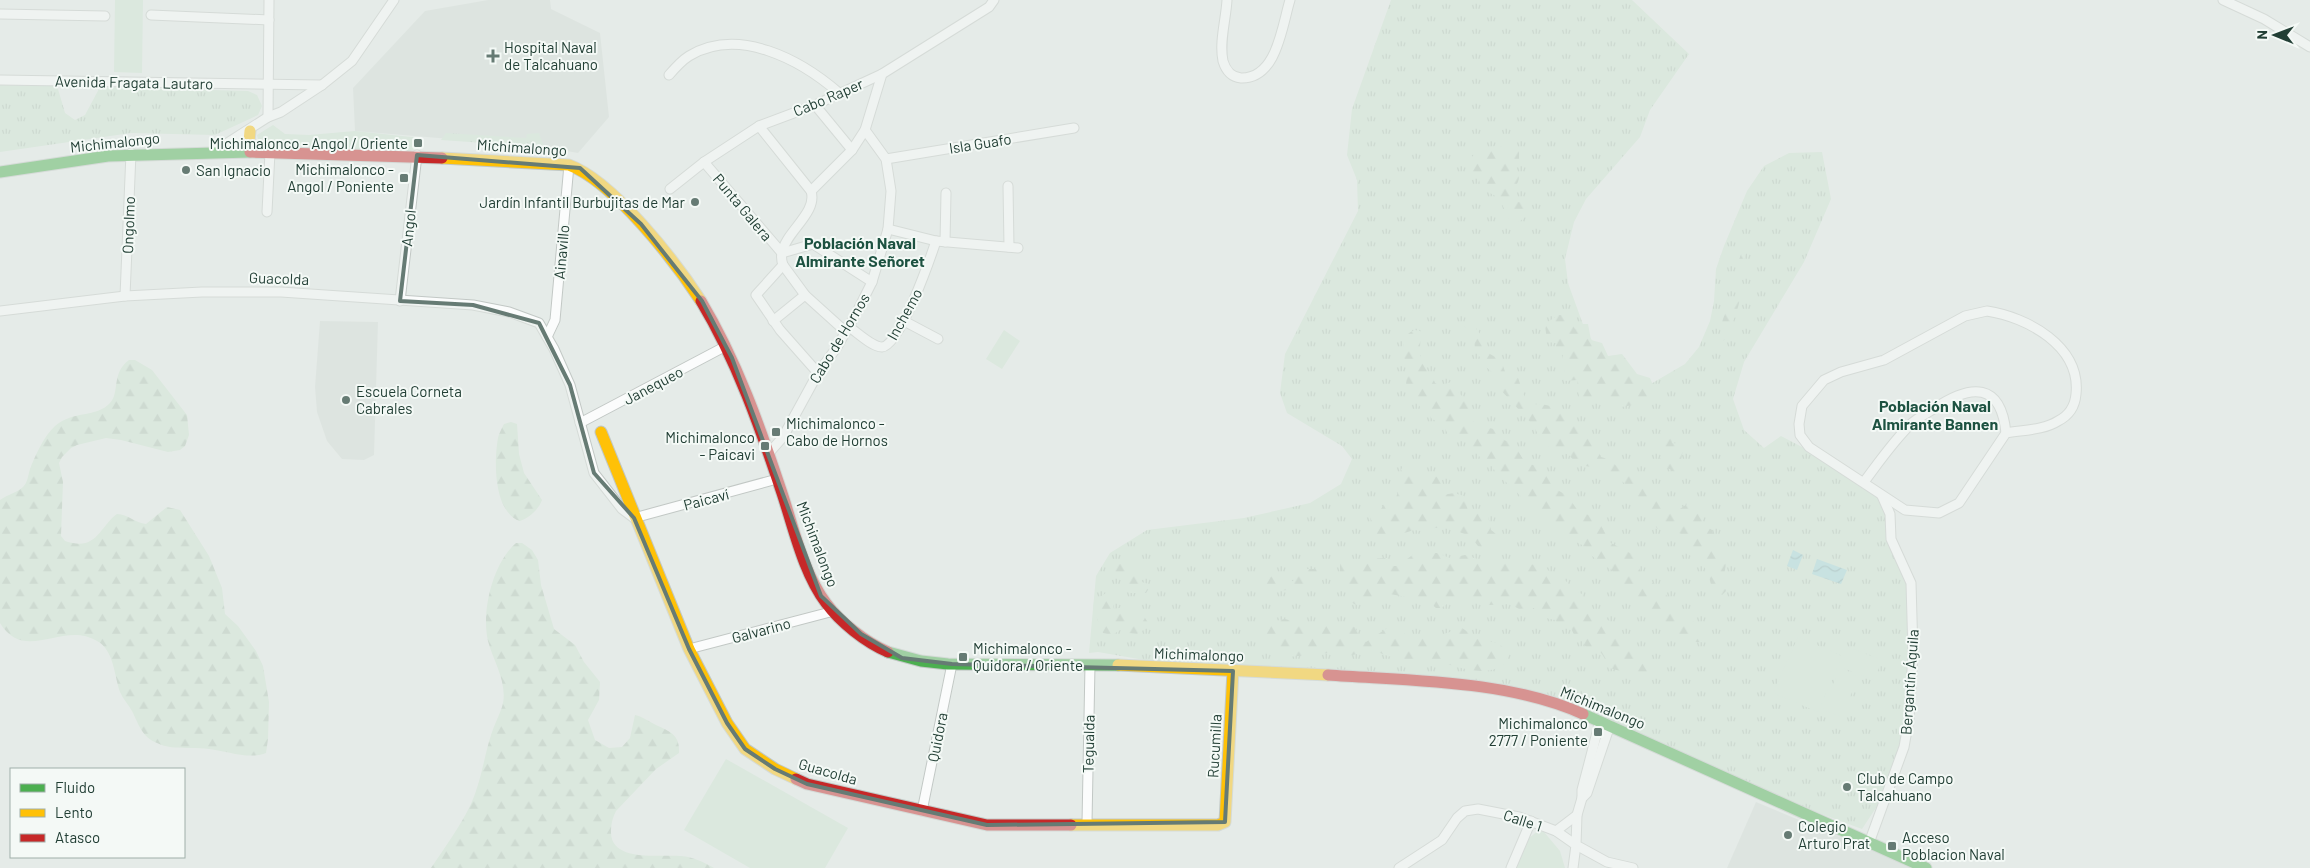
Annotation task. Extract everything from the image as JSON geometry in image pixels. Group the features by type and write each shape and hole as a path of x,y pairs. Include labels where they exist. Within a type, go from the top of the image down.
{"main road":[{"path":"250,131 249,142 257,152"},
{"name":"Michimalongo","path":"0,172 131,153 215,151 417,155 569,165 585,171 641,224 702,301 726,346 769,453 821,596 834,611 860,634 894,656 952,664 1090,665 1314,672 1448,683 1521,695 1562,704 1926,868"},
{"name":"Guacolda","path":"601,432 634,518 689,649 727,723 745,748 774,769 807,784 987,825 1218,825 1225,822"},
{"name":"Rucumilla","path":"1225,822 1233,670"}],"street":[{"path":"268,117 269,0"},
{"path":"215,151 250,131 268,117 281,112 322,85 352,61 394,0"},
{"path":"1227,0 1223,60 1227,71 1236,78 1248,78 1258,74 1272,60 1290,0"},
{"path":"2223,0 2264,19 2310,47"},
{"name":"Cabo Raper","path":"670,189 704,162 759,126 815,105 882,74 991,4"},
{"path":"0,14 105,16"},
{"path":"151,15 269,20"},
{"path":"669,75 689,56 698,52 742,44 804,65 839,93"},
{"path":"811,191 852,150 865,130 882,74"},
{"name":"Avenida Fragata Lautaro","path":"0,80 322,85"},
{"path":"815,105 852,150"},
{"path":"759,126 811,191 812,204 796,226 782,253 783,265 805,295 847,329"},
{"name":"Isla Guafo","path":"886,159 1074,128"},
{"name":"Cabo de Hornos","path":"769,453 788,429 818,372 847,329 872,282 888,229 890,191 886,159 865,130"},
{"path":"267,212 270,152"},
{"name":"Ongolmo","path":"125,296 131,153"},
{"name":"Angol","path":"400,300 417,155"},
{"name":"Punta Galera","path":"704,162 782,253"},
{"name":"Ainavillo","path":"547,337 555,320 569,165"},
{"path":"888,229 941,241 1013,247 1008,186"},
{"name":"Inchemo","path":"847,329 878,347 885,347 904,321 941,241 946,193"},
{"path":"782,253 813,244 872,282"},
{"path":"783,265 756,294 773,321 818,372"},
{"name":"Guacolda","path":"0,311 125,296 241,292 473,305 509,312 539,322 570,385 594,474 622,509 634,518"},
{"path":"773,321 805,295"},
{"name":"Bergantín Águila","path":"1977,312 1995,312 2031,325 2065,353 2075,374 2075,403 2070,412 2058,422 2038,428 2006,433 1960,503 1939,513 1905,510 1809,447 1800,435 1799,424 1802,406 1824,380 1841,372 1884,360 1965,316 1977,312"},
{"path":"904,321 938,339"},
{"name":"Janequeo","path":"580,423 726,346"},
{"path":"1864,482 1912,423 1966,391 1988,394 1996,400 2004,416 2006,433"},
{"name":"Paicaví","path":"634,518 777,479"},
{"name":"Bergantín Águila","path":"1869,843 1904,747 1909,719 1913,653 1912,596 1908,574 1891,539 1891,519 1880,494"},
{"path":"1891,519 1905,510"},
{"name":"Galvarino","path":"689,649 834,611"},
{"name":"Quidora","path":"922,811 952,664"},
{"name":"Tegualda","path":"1087,824 1090,665"},
{"path":"1573,868 1577,815 1582,798 1587,793 1605,723"},
{"name":"Calle 1","path":"1399,868 1442,840 1457,818 1465,811 1478,809 1501,812 1556,830 1576,845 1607,862 1633,868"},
{"path":"1556,830 1577,815"},
{"path":"1511,868 1530,821"}],"highlighted area":[{"path":"417,155 580,168 641,224 702,301 732,358 821,596 861,634 902,658 952,664 1233,671 1225,822 987,825 807,784 775,769 745,749 727,723 689,649 634,518 594,473 570,385 539,323 473,305 400,301"}],"shaded area":[{"name":"Hospital Naval de Talcahuano","path":"488,0 550,0 551,9 600,33 609,117 578,153 544,147 355,131 353,88 425,11"},
{"name":"Escuela Corneta Cabrales","path":"320,321 378,322 374,455 364,460 342,459 327,441 317,412 315,387"},
{"name":"Colegio Arturo Prat","path":"1756,802 1914,868 1727,868"}],"green space":[{"path":"115,0 143,0 142,73 114,72"},
{"path":"1391,0 1632,0 1689,54 1650,110 1640,137 1586,199 1574,222 1565,259 1568,283 1585,330 1611,368 1649,385 1685,364 1699,347 1710,321 1714,301 1716,269 1724,246 1747,191 1764,166 1789,153 1822,152 1831,199 1804,262 1744,362 1733,399 1744,430 1764,448 1781,436 1847,473 1882,502 1912,596 1904,747 1887,791 1862,829 1749,787 1562,704 1514,694 1197,669 1098,652 1089,653 1096,576 1110,553 1147,530 1244,518 1310,503 1341,484 1352,459 1342,446 1287,413 1280,393 1285,354 1358,211 1357,180 1347,155 1352,109"},
{"path":"0,85 55,86 58,89 65,113 75,120 85,115 100,87 248,91 257,95 262,106 258,115 215,135 131,133 0,152"},
{"path":"273,125 285,134 309,135 355,131 421,138 421,146 408,152 292,147 285,143 259,143 257,135"},
{"path":"446,133 526,138 527,134 539,133 544,147 441,140"},
{"path":"1498,145 1507,150 1519,151 1519,159 1514,165 1519,177 1513,197 1514,202 1525,202 1527,209 1526,216 1519,222 1509,219 1499,198 1481,188 1479,180 1471,173 1472,157 1475,153"},
{"path":"1743,249 1747,250 1740,271 1737,265"},
{"path":"1740,296 1740,300 1736,312 1728,334 1723,341 1721,331 1724,317 1730,304"},
{"path":"1558,315 1568,315 1575,329 1582,324 1588,324 1591,340 1602,343 1608,356 1622,354 1637,374 1650,378 1655,390 1654,397 1649,402 1611,408 1607,401 1587,401 1579,397 1577,380 1564,381 1563,353 1556,351 1556,343 1547,342 1545,324"},
{"path":"1467,321 1478,331 1488,353 1501,360 1507,375 1518,378 1524,396 1528,401 1534,404 1549,406 1558,411 1568,410 1580,432 1592,440 1601,457 1611,460 1620,470 1630,469 1662,506 1677,511 1690,502 1699,504 1704,525 1712,530 1717,548 1727,557 1724,576 1726,591 1722,595 1713,592 1708,573 1700,560 1687,554 1691,539 1673,530 1658,529 1650,521 1636,493 1612,473 1601,472 1592,467 1578,465 1568,454 1554,452 1543,442 1532,424 1499,388 1493,373 1485,366 1475,349 1474,338 1464,326"},
{"path":"1004,330 1020,341 1002,369 986,359"},
{"path":"1415,330 1420,331 1421,359 1435,383 1440,386 1451,382 1456,383 1459,393 1469,403 1468,416 1478,426 1494,429 1504,440 1514,444 1526,464 1541,466 1550,478 1553,488 1567,495 1578,511 1599,519 1609,542 1632,554 1643,576 1662,589 1680,613 1705,629 1706,642 1697,642 1682,637 1659,616 1640,605 1629,594 1620,591 1612,570 1592,556 1586,547 1551,529 1511,486 1498,476 1492,466 1483,463 1476,450 1464,440 1449,436 1442,423 1432,419 1426,410 1421,409 1414,395 1406,388 1407,372 1403,348 1405,337"},
{"path":"129,360 135,360 152,370 187,415 189,435 185,446 180,450 168,452 106,438 71,448 59,463 63,482 61,536 65,541 76,544 84,543 91,541 117,514 125,515 146,524 167,507 180,510 209,556 222,588 225,614 238,626 256,651 263,666 269,702 266,753 252,756 203,748 176,748 157,743 144,734 121,695 113,664 103,645 84,636 71,635 33,641 21,640 10,635 0,623 0,500 25,485 40,446 55,426 70,418 98,411 110,403 115,394 120,371"},
{"path":"511,422 517,424 519,454 524,473 542,500 539,507 533,513 520,521 511,516 505,507 497,484 496,459 498,436 504,424"},
{"path":"1664,426 1675,431 1672,443 1684,444 1681,460 1691,467 1690,475 1675,474 1670,469 1655,466 1657,459 1669,457 1666,452 1657,449 1655,446"},
{"path":"1406,466 1411,467 1419,478 1423,480 1435,476 1440,478 1443,495 1454,493 1464,496 1469,514 1480,512 1488,516 1491,530 1500,537 1500,545 1496,549 1486,551 1478,546 1470,536 1446,527 1435,528 1428,532 1414,530 1385,539 1376,538 1376,532 1367,510 1370,507 1379,512 1385,503 1395,501 1403,475 1401,469"},
{"path":"516,543 522,543 532,550 538,560 541,585 554,629 575,645 584,662 600,682 599,700 588,720 595,740 609,748 622,747 630,738 635,715 670,732 678,742 679,753 656,769 616,811 611,827 614,843 620,849 629,853 686,857 698,860 714,868 431,868 471,804 491,735 502,707 504,698 502,681 488,641 486,616 495,575 508,552"},
{"path":"1415,553 1437,553 1450,558 1465,555 1480,560 1515,559 1523,564 1543,565 1554,576 1565,580 1574,590 1584,595 1597,615 1614,623 1626,645 1630,648 1650,652 1653,661 1649,674 1641,677 1638,672 1628,673 1609,668 1601,653 1596,649 1586,647 1580,638 1575,637 1571,628 1561,628 1555,620 1546,618 1534,608 1519,609 1510,604 1490,605 1456,598 1441,608 1436,608 1428,601 1390,594 1382,599 1368,598 1356,605 1351,602 1348,591 1336,583 1336,577 1340,573 1340,563 1344,560 1387,558 1393,566 1398,566"},
{"path":"1113,564 1133,564 1137,567 1139,581 1151,585 1146,593 1130,593 1126,591 1124,580 1118,578 1112,570"},
{"path":"1302,567 1318,569 1322,575 1322,583 1318,587 1277,591 1272,587 1262,588 1257,579 1260,575 1270,577 1280,572 1290,582 1295,580 1297,570"},
{"path":"1106,593 1111,598 1114,609 1124,607 1133,613 1142,613 1150,626 1137,634 1129,633 1125,627 1112,635 1103,633 1093,609 1094,601"},
{"path":"1285,619 1299,623 1344,624 1355,627 1361,639 1366,642 1389,627 1399,629 1406,635 1438,636 1462,628 1478,639 1498,643 1509,653 1502,666 1481,671 1464,669 1439,662 1395,658 1375,650 1348,656 1328,653 1288,657 1279,651 1270,651 1259,639 1255,629 1255,625"},
{"path":"1798,637 1842,656 1818,712 1773,693"},
{"path":"1848,647 1882,660 1874,680 1840,667"},
{"path":"1839,669 1858,677 1842,717 1823,710"},
{"path":"726,759 848,828 825,868 750,868 684,830"},
{"path":"1538,831 1544,832 1560,851 1565,868 1515,868 1529,838"}],"water":[{"path":"1793,550 1803,555 1797,570 1787,566"},
{"path":"1817,559 1847,570 1841,584 1812,574"}],"traffic: fast":[{"path":"0,172 108,156 250,152"},
{"path":"888,652 921,661 948,664 1118,665"},
{"path":"1583,714 1926,868"}],"traffic: slow":[{"path":"250,131 249,142 257,152"},
{"path":"442,158 569,165 586,174 605,187 642,224 676,265 701,301"},
{"path":"601,432 689,649 727,723 745,749 775,769 796,779"},
{"path":"1118,665 1328,675"},
{"path":"1071,825 1218,825 1225,822 1233,671"}],"traffic: jam":[{"path":"250,152 442,158"},
{"path":"701,301 726,347 747,395 811,578 826,603 846,624 862,637 888,652"},
{"path":"1328,675 1425,681 1491,688 1523,694 1583,714"},
{"path":"796,779 807,784 987,825 1071,825"}],"place":[{"name":"Hospital Naval de Talcahuano","path":"493,56"},
{"name":"Michimalonco - Angol / Oriente","path":"418,143"},
{"name":"San Ignacio","path":"186,170"},
{"name":"Michimalonco - Angol / Poniente","path":"404,178"},
{"name":"Jardín Infantil Burbujitas de Mar","path":"695,202"},
{"name":"Escuela Corneta Cabrales","path":"346,400"},
{"name":"Michimalonco - Cabo de Hornos","path":"776,432"},
{"name":"Michimalonco - Paicavi","path":"765,446"},
{"name":"Michimalonco - Quidora / Oriente","path":"963,657"},
{"name":"Michimalonco 2777 / Poniente","path":"1598,732"},
{"name":"Club de Campo Talcahuano","path":"1847,787"},
{"name":"Colegio Arturo Prat","path":"1788,835"},
{"name":"Acceso Poblacion Naval","path":"1892,846"}],"district":[{"name":"Población Naval Almirante Señoret","path":"860,251"},
{"name":"Población Naval Almirante Bannen","path":"1935,414"}]}
